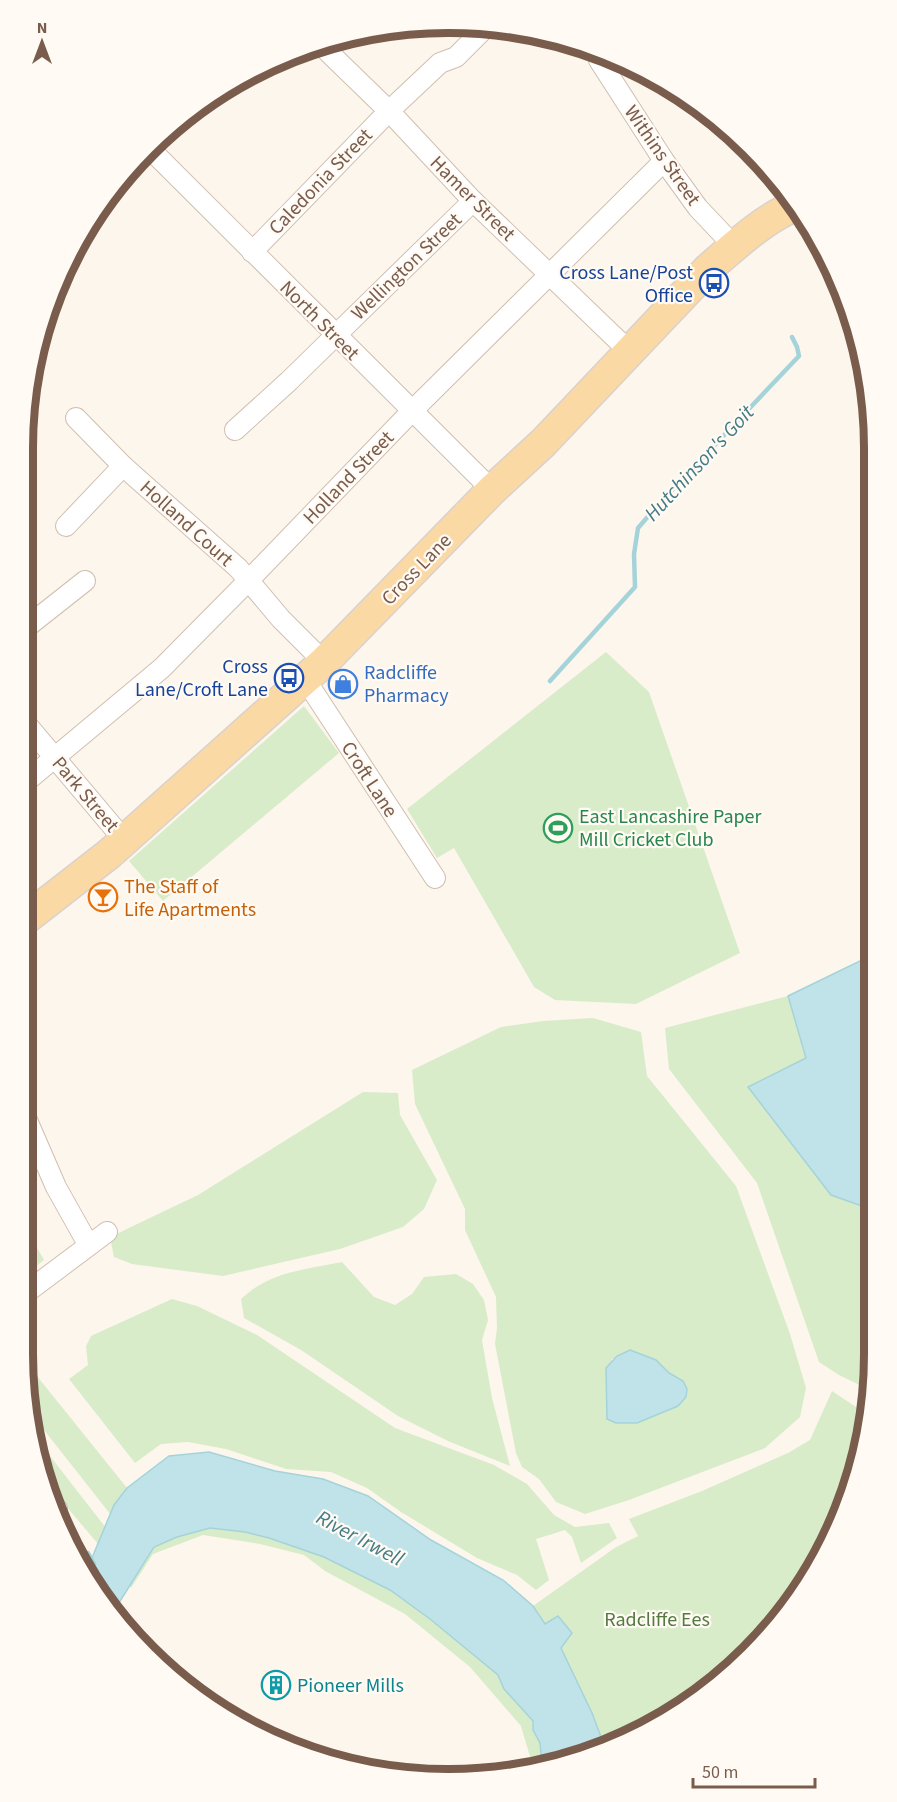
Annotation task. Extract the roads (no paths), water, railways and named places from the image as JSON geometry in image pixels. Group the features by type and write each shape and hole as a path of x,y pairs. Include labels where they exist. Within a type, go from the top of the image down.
{"main road":[{"name":"Cross Lane","path":"33,913 109,854 314,671 492,490 543,442 708,269 734,246 788,210"}],"street":[{"name":"Caledonia Street","path":"252,252 389,111 440,63 456,57 479,34"},
{"name":"Hamer Street","path":"327,51 389,111 473,201 629,351"},
{"name":"Withins Street","path":"606,64 664,161 698,208 734,246"},
{"name":"North Street","path":"155,155 411,412 492,490"},
{"name":"Holland Street","path":"33,775 162,668 411,412 664,161"},
{"name":"Wellington Street","path":"235,430 289,381 473,201"},
{"name":"Holland Court","path":"76,418 123,466 238,568 281,619 314,671"},
{"name":"Holland Court","path":"66,526 123,466"},
{"path":"33,622 85,581"},
{"name":"Croft Lane","path":"314,671 435,878"},
{"name":"Park Street","path":"33,731 124,840"},
{"path":"33,1135 56,1187 84,1237"},
{"path":"33,1287 107,1232"}],"water":[{"path":"864,959 864,1207 831,1195 748,1087 806,1058 788,996"},
{"path":"630,1350 656,1360 669,1373 683,1381 687,1389 686,1397 678,1406 637,1423 616,1423 607,1419 606,1368 617,1356"},
{"name":"River Irwell","path":"209,1452 275,1471 323,1479 368,1496 431,1540 503,1580 533,1606 545,1624 558,1616 572,1633 561,1648 602,1739 541,1758 540,1743 533,1730 533,1721 504,1689 498,1675 430,1619 390,1590 324,1557 269,1538 245,1532 210,1528 177,1537 154,1547 118,1605 90,1563 114,1505 127,1488 169,1456"}],"waterway":[{"name":"Hutchinson's Goit","path":"550,681 635,587 634,554 638,528 799,356 792,337"},
{"path":"88,1553 94,1564"}],"place":[{"name":"Cross Lane/Post Office","path":"714,283"},
{"name":"Cross Lane/Croft Lane","path":"289,678"},
{"name":"Radcliffe Pharmacy","path":"343,684"},
{"name":"East Lancashire Paper Mill Cricket Club","path":"558,828"},
{"name":"The Staff of Life Apartments","path":"103,897"},
{"name":"Pioneer Mills","path":"276,1685"}],"park label":[{"name":"Radcliffe Ees","path":"657,1619"}]}
